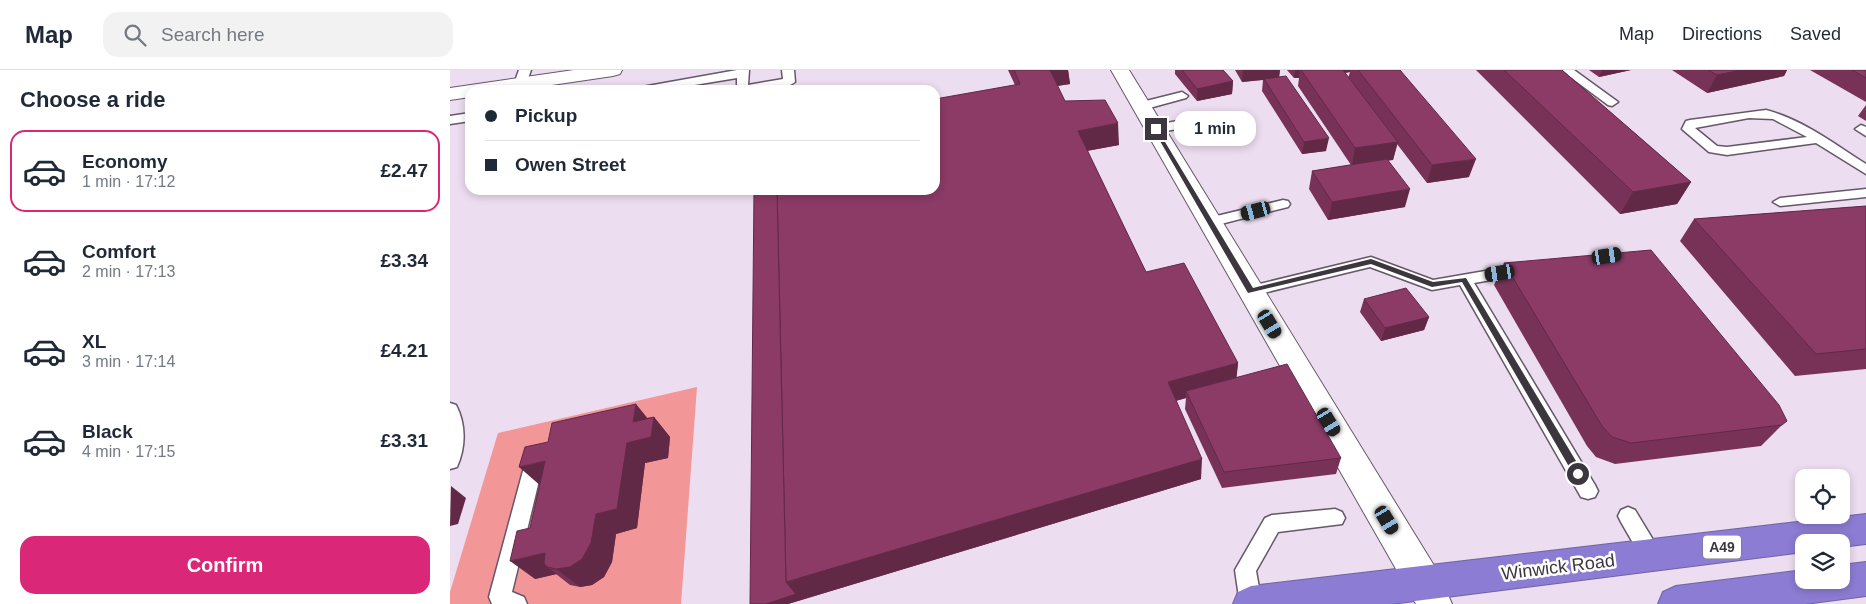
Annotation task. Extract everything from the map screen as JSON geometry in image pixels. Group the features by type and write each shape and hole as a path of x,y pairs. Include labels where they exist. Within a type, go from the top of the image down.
{"highway":[{"name":"Winwick Road","path":"1251,604 1429,594 1651,555 1866,529"},
{"path":"1676,604 1866,579"}],"street":[{"path":"496,85 522,77 613,70"},
{"path":"1120,70 1429,594"},
{"path":"450,94 465,92"}],"lane":[{"path":"769,85 789,82 788,70"},
{"path":"1567,70 1612,102"},
{"path":"670,85 743,72 742,85"},
{"path":"1142,106 1182,96"},
{"path":"1817,139 1727,151 1713,148 1688,130 1690,124 1764,114 1779,116 1817,139 1866,170"},
{"path":"450,120 465,118"},
{"path":"1156,129 1204,120"},
{"path":"1780,202 1866,194"},
{"path":"1209,222 1284,204"},
{"path":"1251,292 1371,262 1432,284 1530,268"},
{"path":"1464,279 1588,490"},
{"path":"450,410 455,420 455,437 450,461"},
{"path":"516,604 500,597 539,444"},
{"path":"1628,516 1651,555"},
{"path":"1251,604 1245,570 1272,524 1335,518"}],"shaded area":[{"path":"697,387 681,604 450,604 450,592 498,433"}],"building":[{"path":"1014,70 1050,70 1065,101 1105,100 1118,123 1078,131 1146,272 1184,263 1238,363 1168,382 1202,459 786,582 777,195 940,195 940,98 1020,84"},
{"path":"1182,70 1223,70 1233,81 1197,89"},
{"path":"1301,70 1343,70 1398,142 1355,148"},
{"path":"1358,70 1400,70 1476,159 1432,165"},
{"path":"1504,70 1562,70 1691,182 1633,192"},
{"path":"1708,70 1742,70 1717,75"},
{"path":"1852,70 1866,70 1866,78"},
{"path":"1286,76 1329,138 1304,142 1264,79"},
{"path":"1387,159 1410,189 1332,202 1312,171"},
{"path":"754,195 777,195 786,582 796,594 766,604 750,604"},
{"path":"1866,206 1866,349 1816,354 1694,219"},
{"path":"1651,250 1779,405 1787,421 1782,425 1631,443 1612,437 1602,426 1504,263"},
{"path":"1406,288 1429,317 1385,328 1364,299"},
{"path":"1287,364 1341,458 1224,472 1186,391"},
{"path":"636,404 633,422 654,417 651,437 627,443 617,509 596,514 591,543 582,559 570,567 556,569 547,567 544,563 545,553 510,561 517,531 530,528 545,461 519,467 525,447 548,442 552,423"}],"route":[{"path":"1156,129 1251,292 1371,262 1432,284 1464,279 1578,474"}]}
